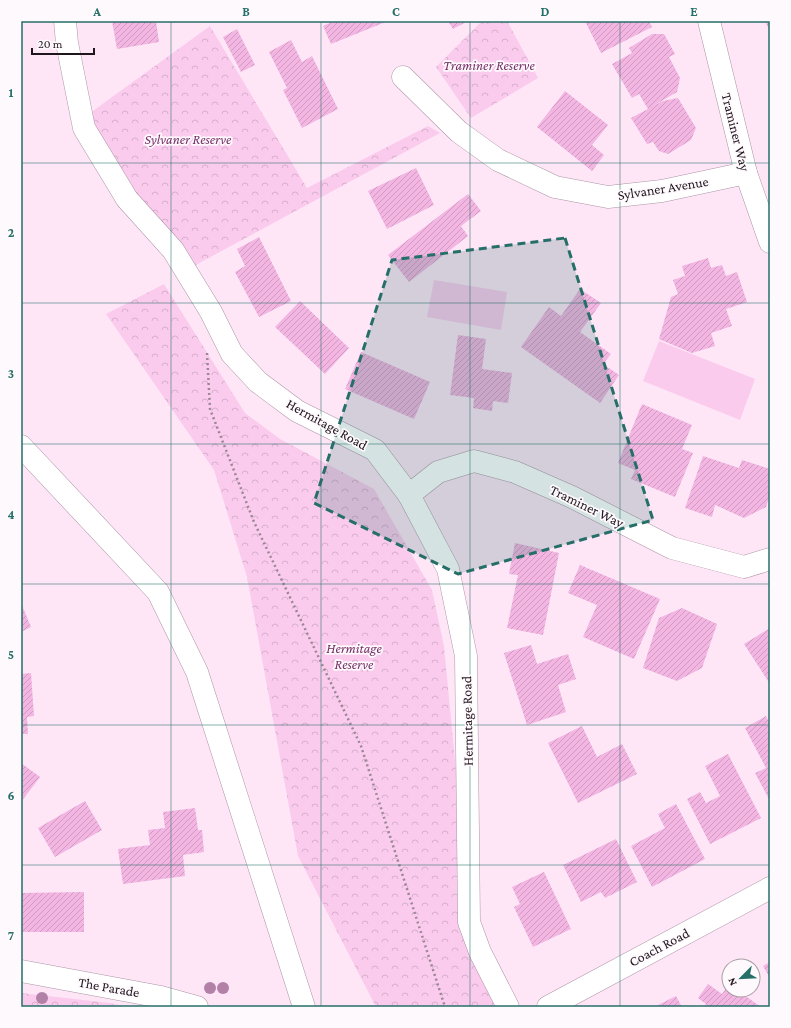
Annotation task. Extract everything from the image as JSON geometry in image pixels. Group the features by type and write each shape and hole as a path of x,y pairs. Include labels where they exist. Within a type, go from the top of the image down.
{"street":[{"name":"Hermitage Road","path":"66,21 67,43 84,128 128,199 173,250 211,312 232,354 258,382 297,411 374,450 409,495 448,569 466,656 469,922 480,952 508,1007"},
{"name":"Traminer Way","path":"709,21 746,173 770,242"},
{"name":"Sylvaner Avenue","path":"403,77 459,132 498,160 555,187 608,197 662,190 746,173"},
{"path":"21,446 158,592 198,672 304,1007"},
{"name":"Traminer Way","path":"409,495 438,472 474,461 515,472 572,497 672,548 744,567 770,559"},
{"name":"Coach Road","path":"548,1007 770,888"},
{"name":"The Parade","path":"21,971 161,997 197,1007"}],"path":[{"path":"206,352 210,409 254,522 360,746 445,1007"}],"highlighted area":[{"path":"565,238 653,520 458,574 314,503 392,260"}],"green space":[{"name":"Traminer Reserve","path":"482,21 507,21 538,78 471,118 436,67"},
{"name":"Sylvaner Reserve","path":"210,26 307,188 428,126 440,133 192,267 113,170 86,116"},
{"path":"434,280 507,292 501,330 427,317"},
{"name":"Hermitage Reserve","path":"164,284 245,413 280,439 374,489 432,590 444,646 460,813 461,930 498,1007 376,1007 298,856 247,577 214,470 106,314"},
{"path":"659,341 755,379 740,420 643,381"},
{"path":"21,993 110,1003 127,1007 21,1007"}],"building":[{"path":"112,21 156,21 159,42 117,49"},
{"path":"334,21 388,21 331,44 323,26"},
{"path":"448,21 468,21 453,29"},
{"path":"585,21 649,21 652,27 601,53"},
{"path":"765,21 770,21 770,32"},
{"path":"237,29 255,65 241,72 223,37"},
{"path":"652,34 664,34 675,54 669,57 680,78 677,92 653,106 663,101 678,98 696,128 691,140 668,154 659,151 653,142 647,144 631,118 648,109 639,94 632,98 612,64 632,53 629,48"},
{"path":"291,40 302,62 312,56 338,109 302,128 283,90 287,88 269,52"},
{"path":"565,91 608,125 592,145 604,155 592,171 537,127"},
{"path":"416,168 434,205 387,229 368,191"},
{"path":"468,194 481,211 461,226 468,236 409,282 388,255"},
{"path":"259,237 291,301 259,317 235,272 245,266 237,249"},
{"path":"708,258 711,268 722,265 726,276 737,272 747,302 726,309 732,326 711,333 715,346 692,353 659,339 671,297 678,294 673,280 685,276 682,266"},
{"path":"580,289 601,303 580,332 611,354 603,364 619,375 600,403 521,347 549,307 561,316"},
{"path":"300,301 349,348 325,374 275,327"},
{"path":"458,335 486,339 482,369 512,373 508,403 493,401 492,411 473,408 474,398 450,395"},
{"path":"361,352 430,382 414,419 345,389"},
{"path":"642,404 692,425 682,449 693,453 675,497 631,479 635,470 618,463"},
{"path":"703,456 739,468 742,460 770,469 770,494 766,507 744,518 715,505 712,517 685,508"},
{"path":"515,543 559,553 543,635 507,628 518,575 509,574"},
{"path":"580,565 660,599 634,659 583,637 597,605 568,593"},
{"path":"21,603 31,627 21,632"},
{"path":"682,608 717,624 702,668 677,681 643,668 659,618"},
{"path":"770,628 770,684 744,644"},
{"path":"531,645 537,664 568,654 576,679 558,685 566,712 527,725 504,653"},
{"path":"31,673 34,716 27,717 28,734 21,734 21,674"},
{"path":"766,716 770,724 770,801 755,773 766,768 745,728"},
{"path":"582,726 597,757 622,744 637,774 578,803 548,743"},
{"path":"728,754 761,818 710,844 687,799 700,792 706,803 720,796 705,766"},
{"path":"21,763 40,777 21,802"},
{"path":"85,801 102,830 55,857 38,828"},
{"path":"676,804 705,859 652,887 631,846 665,828 658,814"},
{"path":"195,808 198,830 202,830 204,852 183,855 185,876 123,884 118,849 150,845 148,830 165,828 163,812"},
{"path":"616,839 637,882 605,898 601,892 581,902 563,865"},
{"path":"544,872 571,929 533,947 514,907 520,904 512,887"},
{"path":"84,892 84,932 21,932 21,893"},
{"path":"770,962 770,978 763,966"},
{"path":"708,984 721,993 721,998 748,998 761,1007 704,1007 706,1004 698,998"},
{"path":"676,996 682,1007 654,1007"}]}
